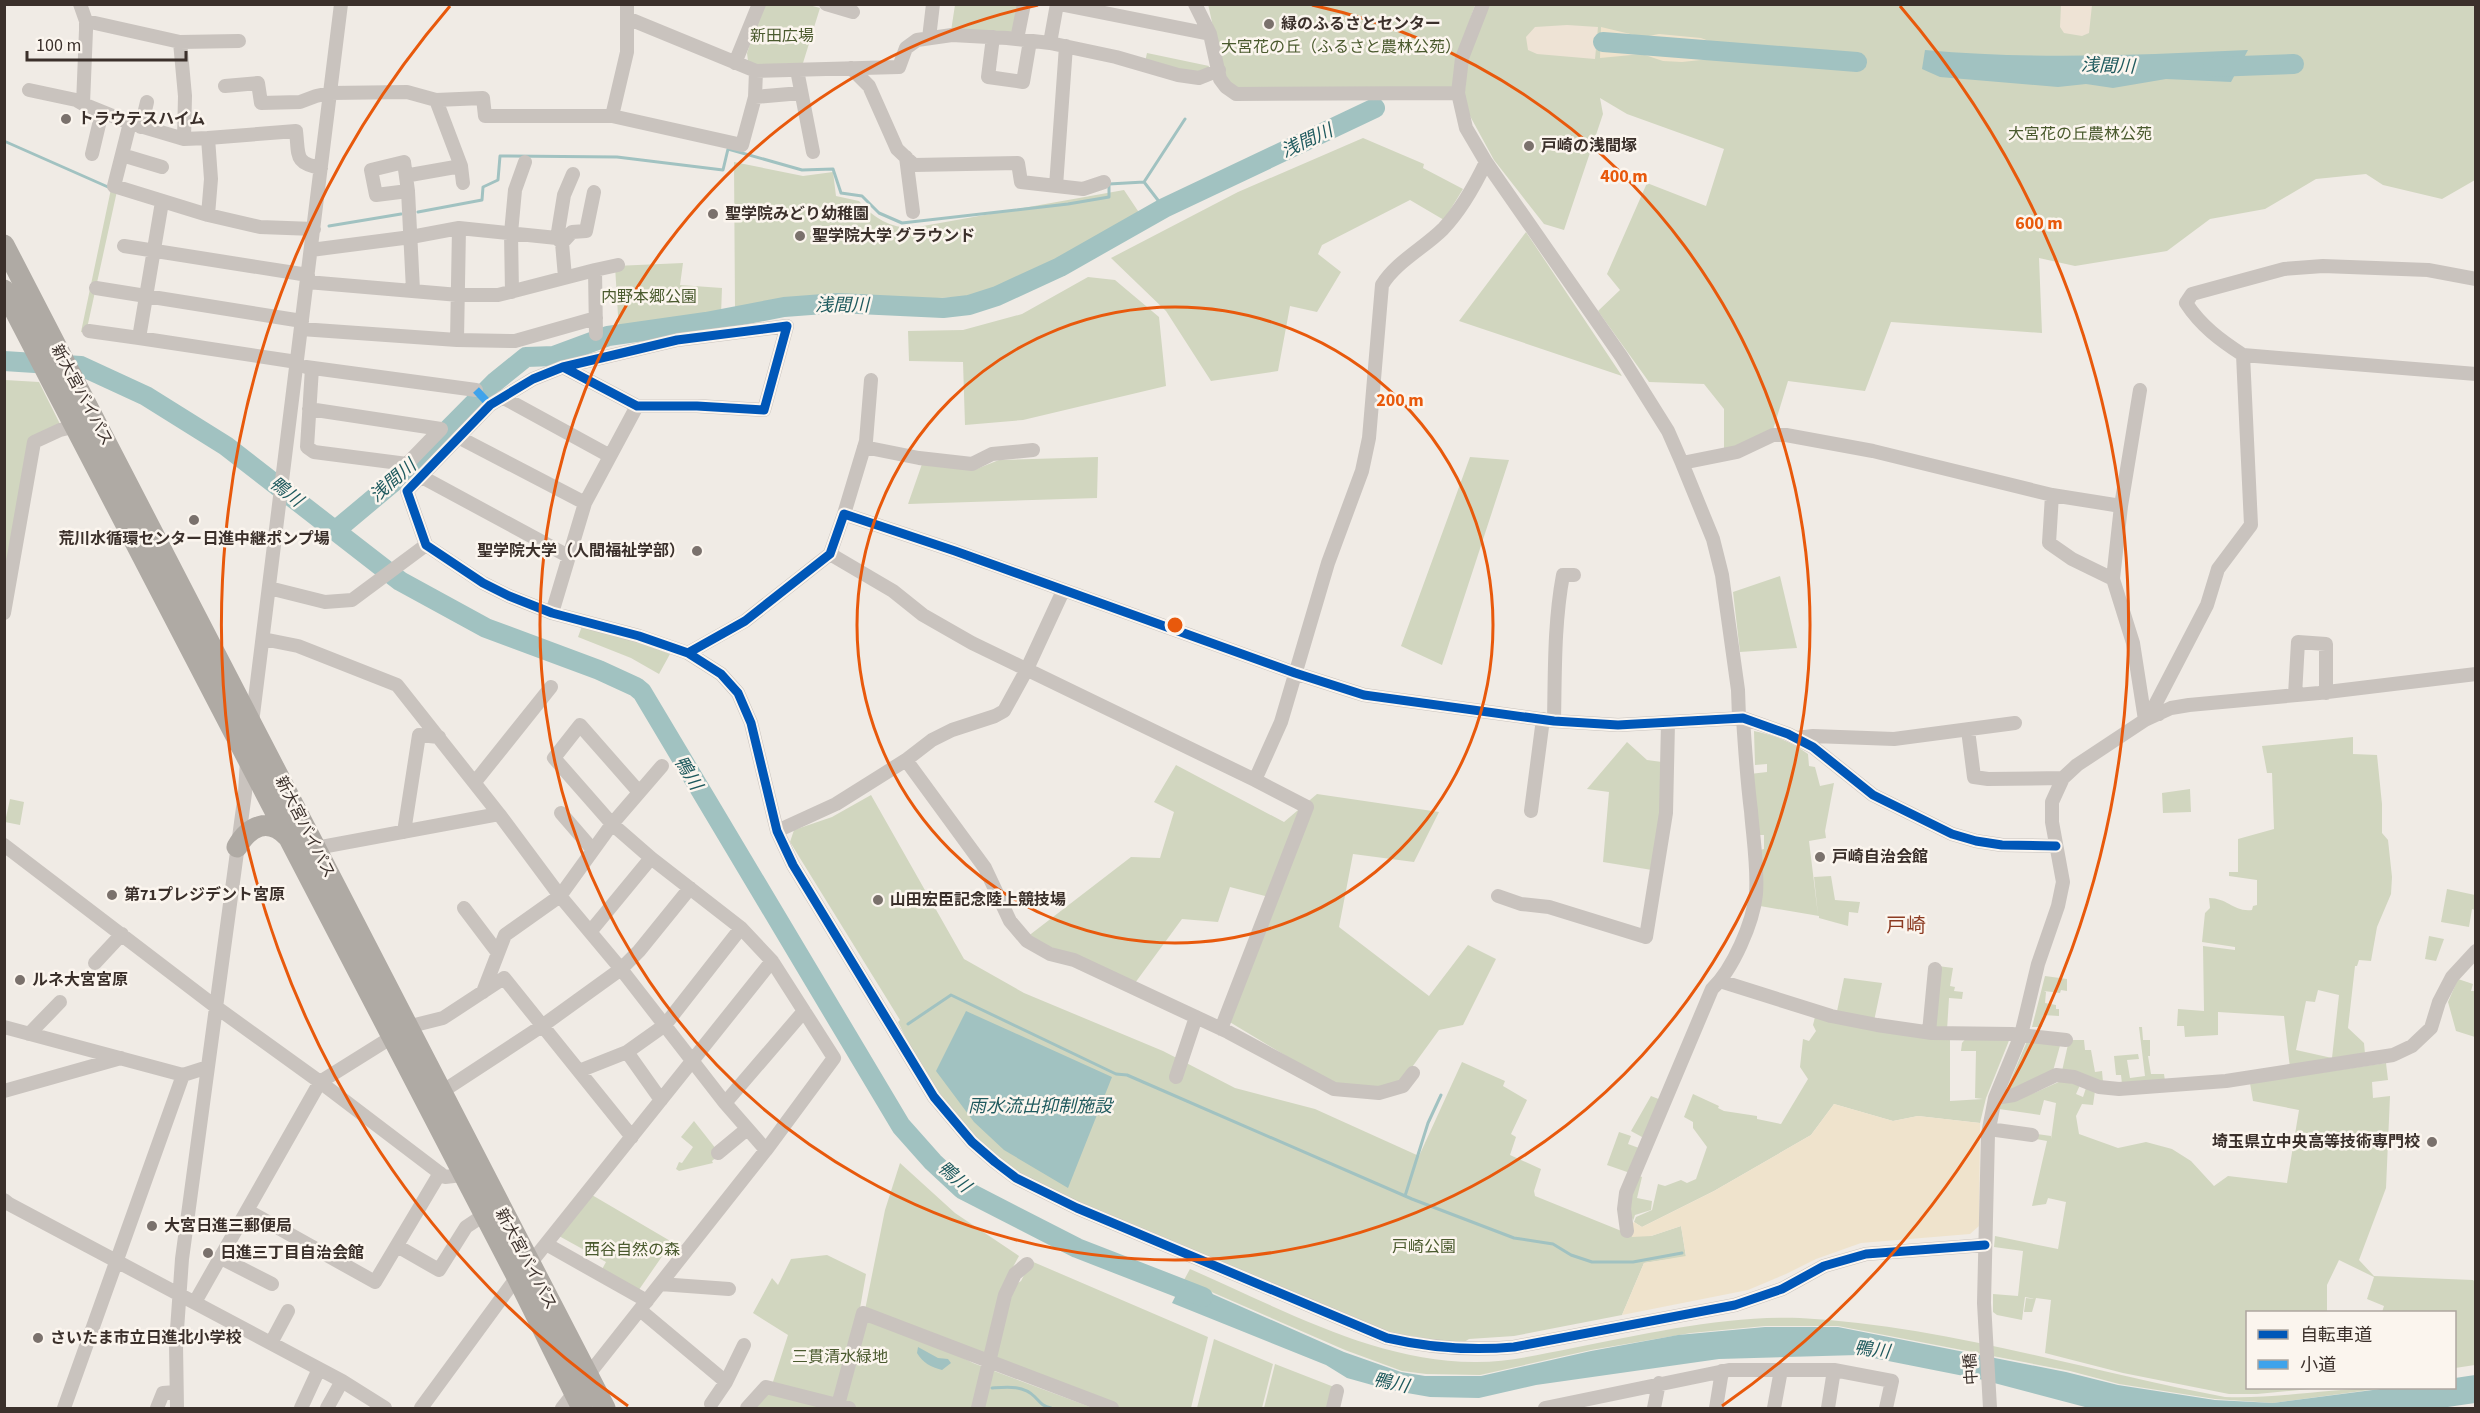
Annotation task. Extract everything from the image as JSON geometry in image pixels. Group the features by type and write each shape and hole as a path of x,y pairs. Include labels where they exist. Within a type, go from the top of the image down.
{"highway":[{"name":"新大宮バイパス","path":"4,245 316,848 462,1175 484,1215 523,1271 588,1376 604,1408"},
{"name":"新大宮バイパス","path":"4,290 63,399 287,836 399,1032 440,1093 523,1271 573,1403"},
{"path":"237,847 246,833 263,825 276,827 287,836"}],"street":[{"path":"80,4 86,21 83,104"},
{"path":"735,63 759,4"},
{"path":"826,4 853,12"},
{"path":"929,38 933,4"},
{"path":"993,37 988,77 1023,82 1024,4"},
{"path":"1050,43 1058,4 1210,34"},
{"path":"1483,4 1462,58 1458,93 1466,128 1486,162 1621,356 1668,431 1713,539 1722,575 1738,690 1756,893 1752,915 1735,956 1720,981 1712,989 1636,1165 1624,1200 1627,1231"},
{"path":"177,1408 176,1344 179,1294 245,793 247,756 340,5"},
{"path":"1199,7 1210,34 1220,79 1236,94 1458,93"},
{"path":"612,116 627,52 627,11 756,71 899,67 906,48 917,40 952,35 1050,43 1116,57 1178,75 1199,78 1219,70"},
{"path":"86,21 180,42 239,41"},
{"path":"180,42 185,96 184,139"},
{"path":"1056,186 1066,46"},
{"path":"852,68 869,86 897,149 914,165 1018,163 1021,182 1083,189 1104,182"},
{"path":"797,70 813,152"},
{"path":"225,86 258,83 261,104 300,102 330,93 407,92 436,100 483,99 485,116 612,116 742,145 755,97 756,71"},
{"path":"29,90 76,100 136,125 184,139 296,131 301,160 305,165 321,168"},
{"path":"755,97 801,93"},
{"path":"436,100 461,166 463,183"},
{"path":"147,102 122,155 114,186 208,215 260,226 314,229"},
{"path":"92,154 102,112"},
{"path":"208,138 211,179 208,215"},
{"path":"122,155 162,167"},
{"path":"906,157 913,212"},
{"path":"512,292 511,233 515,190 525,162"},
{"path":"1255,780 1281,722 1328,563 1362,471 1369,438 1382,285 1388,274 1443,229 1476,183 1486,162"},
{"path":"410,175 461,166"},
{"path":"565,277 559,240 564,195 573,174"},
{"path":"408,190 413,290"},
{"path":"311,250 411,237 459,228 559,240 572,232 586,231 594,192"},
{"path":"139,338 162,202"},
{"path":"457,340 459,228"},
{"path":"124,246 307,278 459,295 498,295 618,265"},
{"path":"2475,279 2428,270 2323,266 2284,269 2192,294 2186,303 2210,333 2243,355 2475,374"},
{"path":"595,270 596,334"},
{"path":"96,288 302,325 457,340 515,341 596,318"},
{"path":"563,367 637,406 764,410 787,326 677,340 563,367 533,379 490,405 407,491 426,545 483,583 552,613 639,636 688,653 721,674 738,693 751,723 777,831 793,865 934,1097 950,1118 983,1152 1016,1178 1077,1208 1388,1338 1413,1344 1459,1349 1514,1347 1735,1305 1782,1288 1840,1260 1866,1254 1985,1245"},
{"path":"88,331 312,368 476,390"},
{"path":"2159,714 2155,705 2207,605 2218,569 2252,525 2243,355"},
{"path":"309,409 441,429 407,464 314,452 307,447 309,409 312,368"},
{"path":"688,653 745,621 830,554 864,447 871,380"},
{"path":"2140,390 2121,506 2113,579 2133,643 2145,720"},
{"path":"501,397 610,456"},
{"path":"552,613 585,503 637,406"},
{"path":"4,613 7,580 34,442 76,426"},
{"path":"1682,463 1737,452 1773,435 1786,435 1874,451 2052,495 2121,506"},
{"path":"460,438 585,503"},
{"path":"864,447 920,458 972,464 992,454 1033,450"},
{"path":"422,477 568,556"},
{"path":"2052,495 2049,543 2072,559 2113,579"},
{"path":"844,514 955,551 1295,673 1364,695 1548,720 1618,725 1741,718 1796,738 1813,747 1873,795 1952,834 2002,845 2056,846"},
{"path":"269,588 313,600 338,603 352,600 376,585 426,545"},
{"path":"830,554 893,591 923,615 1026,671 1307,807 1221,1029"},
{"path":"1531,811 1548,720 1563,575 1575,574"},
{"path":"777,831 836,804 906,760 932,740 952,730 1004,711 1026,671 1063,591"},
{"path":"263,639 298,646 397,685 475,782 560,896 621,969 725,1103 766,1150"},
{"path":"2295,695 2298,642 2326,644 2326,693"},
{"path":"1968,730 1974,777 1988,779 2063,778 2077,765 2145,720 2189,705 2326,693 2475,674"},
{"path":"475,782 551,687"},
{"path":"1498,896 1646,937 1666,813 1668,723"},
{"path":"1796,738 1813,736 1894,739 2014,723"},
{"path":"573,1403 588,1376 766,1150 834,1058 772,961 741,928 651,858 612,824 554,758 580,725 639,792"},
{"path":"404,831 419,735 439,737"},
{"path":"906,760 985,868 1010,921 1027,941 1050,954 1074,960 1221,1029 1334,1089 1379,1093 1403,1086 1413,1073"},
{"path":"483,992 505,935 560,896 612,824 662,766"},
{"name":"中橋","path":"1990,1408 1986,1343 1985,1245 1989,1129 1995,1098 2021,1035 2038,964 2058,906 2063,882 2056,846 2052,802 2063,778"},
{"path":"561,813 593,850"},
{"path":"316,848 499,814"},
{"path":"4,845 286,1060 320,1082 445,1177 462,1175"},
{"path":"590,932 651,858"},
{"path":"440,1093 542,1026 621,969 639,951 690,888"},
{"path":"464,908 498,953"},
{"path":"579,1071 627,1052 665,1025 741,928"},
{"path":"95,963 122,934"},
{"path":"1995,1098 2013,1095 2056,1075 2074,1077 2099,1087 2119,1089 2226,1081 2393,1055 2412,1046 2431,1028 2439,1002 2452,977 2475,951"},
{"path":"421,1408 523,1271 772,961"},
{"path":"1929,1032 1935,969"},
{"path":"195,1302 320,1082 399,1032 443,1018 504,978 632,1137"},
{"path":"1720,981 1831,1016 1929,1032 2021,1035 2066,1040"},
{"path":"29,1034 60,1002"},
{"path":"725,1103 804,1011"},
{"path":"1176,1077 1196,1017"},
{"path":"4,1027 183,1075 208,1067"},
{"path":"627,1052 661,1100"},
{"path":"4,1091 123,1058"},
{"path":"64,1408 183,1075"},
{"path":"718,1153 747,1129"},
{"path":"1989,1129 2032,1135"},
{"path":"248,1211 375,1282 440,1173"},
{"path":"4,1200 342,1381 385,1408"},
{"path":"397,1246 439,1270 466,1227 484,1215"},
{"path":"546,1244 643,1305 726,1382"},
{"path":"221,1258 273,1284"},
{"path":"978,1408 1005,1295 1015,1274 1027,1264"},
{"path":"660,1284 729,1289"},
{"path":"271,1343 288,1311"},
{"path":"747,1408 766,1387 843,1407 863,1313 1112,1408"},
{"path":"711,1404 726,1382 744,1345"},
{"path":"301,1408 320,1369"},
{"path":"1774,1408 1781,1370"},
{"path":"1828,1408 1834,1370"},
{"path":"1545,1408 1597,1403 1659,1383 1722,1371 1834,1370 1892,1381 1886,1408"},
{"path":"1716,1408 1722,1371"},
{"path":"327,1408 342,1381"},
{"path":"1654,1408 1659,1383"},
{"path":"1334,1408 1337,1391"},
{"path":"157,1408 163,1393 176,1392"}],"green space":[{"name":"大宮花の丘（ふるさと農林公苑）","path":"1208,4 1475,5 1456,60 1453,88 1238,90 1225,81"},
{"name":"新田広場","path":"763,5 809,5 820,8 803,63 756,65 748,61 747,53"},
{"path":"955,5 1019,5 1013,32 951,31"},
{"name":"大宮花の丘農林公苑","path":"1489,5 2475,5 2475,180 2442,199 2383,185 2366,174 2316,179 2265,209 2210,219 2167,251 2075,266 2039,258 2042,333 1891,322 1865,391 1788,381 1773,430 1724,451 1724,409 1704,384 1649,382 1598,311 1620,290 1607,274 1647,183 1706,206 1724,149 1627,114 1600,98 1603,114 1564,230 1544,224 1494,160 1464,105 1467,59"},
{"path":"1147,53 1209,66 1207,72 1191,75 1145,62"},
{"path":"1363,138 1424,164 1423,168 1463,189 1444,220 1410,200 1322,245 1318,254 1341,272 1317,312 1290,306 1278,371 1211,381 1166,311 1111,258 1238,192"},
{"path":"734,162 803,176 833,172 836,196 859,201 883,221 904,228 1124,190 1140,214 1034,275 966,297 909,299 825,295 735,309"},
{"path":"111,189 117,191 86,333 81,332"},
{"path":"1526,232 1622,376 1459,321"},
{"name":"内野本郷公園","path":"683,263 680,285 722,288 721,315 619,332 615,266"},
{"path":"1088,277 1115,280 1159,317 1166,386 1023,420 965,425 963,362 909,361 908,331 963,330 1022,314"},
{"path":"5,380 39,382 61,426 30,441 5,570"},
{"path":"1098,457 1097,498 908,504 922,464 974,470 999,460"},
{"path":"1470,457 1509,460 1442,665 1401,646"},
{"path":"1780,576 1797,648 1740,652 1733,592"},
{"path":"582,626 670,654 659,674 631,658 578,637"},
{"path":"1754,731 1782,739 1802,750 1808,754 1809,766 1815,767 1820,786 1834,783 1825,831 1826,838 1809,841 1818,915 1814,877 1831,876 1835,900 1860,902 1858,913 1849,912 1848,926 1819,918 1819,916 1760,906 1760,850 1764,849 1764,835 1757,835 1750,774 1767,772 1767,764 1755,765"},
{"path":"2353,737 2353,754 2377,755 2382,804 2382,833 2388,840 2392,877 2391,894 2377,927 2371,961 2359,960 2355,966 2348,1028 2364,1043 2365,1054 2290,1068 2284,1016 2218,1012 2218,1035 2185,1037 2184,1026 2177,1026 2178,1009 2204,1011 2203,946 2235,950 2235,947 2202,942 2205,913 2210,908 2209,898 2221,900 2245,910 2252,910 2253,906 2257,905 2257,880 2229,876 2229,872 2238,872 2238,839 2274,829 2272,773 2267,773 2262,746","holes":["2318,990 2339,995 2332,1058 2296,1050 2306,1001 2315,1002"]},
{"path":"1627,742 1647,760 1662,762 1663,813 1652,870 1603,862 1609,792 1587,789"},
{"path":"1176,765 1284,822 1317,794 1439,812 1414,862 1353,854 1339,927 1429,996 1468,945 1496,959 1463,1025 1439,1030 1402,1081 1380,1089 1336,1086 1228,1021 1269,897 1230,887 1218,922 1182,919 1135,983 1027,937 1131,857 1160,858 1174,812 1154,802"},
{"path":"2190,789 2191,812 2163,813 2162,793"},
{"name":"戸崎公園","path":"871,795 964,959 1024,993 1163,1051 1235,1088 1315,1109 1419,1156 1462,1062 1505,1081 1503,1086 1527,1100 1511,1134 1516,1137 1510,1155 1541,1169 1534,1191 1535,1196 1624,1232 1651,1236 1681,1226 1686,1257 1644,1263 1622,1315 1514,1336 1469,1339 1461,1344 1387,1332 1358,1322 1028,1180 974,1137 947,1106 909,1044 898,1022 900,1020 790,842 794,830 832,817"},
{"path":"10,799 24,802 20,825 5,822"},
{"path":"2447,889 2475,895 2475,910 2472,909 2469,927 2441,922"},
{"path":"2429,936 2444,939 2436,961 2425,959"},
{"path":"1938,966 1953,968 1950,986 1955,987 1954,991 1963,992 1962,999 1949,998 1947,1030 1934,1030"},
{"path":"2045,976 2067,979 2067,991 2061,990 2060,993 2044,991 2046,992 2045,1003 2056,1005 2056,1009 2059,1009 2059,1016 2043,1015 2042,1027 2032,1027"},
{"path":"1844,978 1882,983 1874,1021 1836,1016"},
{"path":"2458,979 2473,984 2471,991 2475,991 2475,1037 2456,1031 2448,1002"},
{"path":"1816,1013 1950,1036 1950,1101 1983,1099 1975,1098 1976,1051 1961,1051 1962,1043 1968,1036 2010,1038 1986,1098 1980,1123 1918,1116 1893,1121 1834,1104 1811,1135 1714,1191 1642,1227 1634,1222 1636,1217 1652,1210 1658,1184 1665,1186 1681,1180 1687,1183 1696,1179 1707,1147 1693,1128 1693,1122 1684,1117 1693,1094 1719,1106 1718,1108 1724,1111 1757,1116 1757,1119 1781,1124 1808,1079 1800,1067 1803,1039 1809,1041 1816,1031 1813,1025"},
{"path":"2139,1027 2142,1027 2143,1040 2150,1040 2150,1056 2148,1056 2151,1074 2164,1074 2165,1081 2122,1084 2121,1075 2116,1075 2114,1056 2138,1054 2139,1059 2127,1060 2130,1078 2145,1076"},
{"path":"2028,1039 2061,1042 2053,1071 2011,1090 2008,1086"},
{"path":"2069,1040 2084,1040 2085,1050 2091,1050 2095,1072 2102,1071 2103,1082 2062,1071"},
{"path":"2386,1063 2388,1080 2372,1082 2373,1098 2390,1096 2386,1188 2359,1260 2374,1276 2473,1280 2476,1283 2475,1365 2456,1368 2456,1311 2382,1311 2384,1306 2367,1299 2374,1277 2339,1260 2327,1285 2327,1311 2246,1311 2246,1389 2310,1389 2229,1394 2123,1373 2045,1353 2051,1300 2036,1298 2032,1312 2024,1312 2026,1298 2035,1299 2025,1297 2022,1320 1997,1315 1993,1312 1993,1294 2018,1296 2023,1251 1994,1247 1995,1236 2058,1249 2066,1202 2048,1198 2046,1204 2032,1206 2047,1141 2036,1139 2037,1134 2051,1136 2051,1139 2056,1103 2044,1100 2040,1115 1999,1109 2001,1103 2034,1093 2061,1081 2080,1085 2076,1094 2083,1097 2086,1088 2095,1091 2093,1105 2082,1104 2076,1116 2079,1134 2118,1148 2146,1142 2172,1149 2191,1161 2214,1186 2228,1176 2287,1183 2299,1110 2253,1101 2250,1083"},
{"path":"1651,1096 1661,1100 1647,1134 1642,1137 1631,1131"},
{"path":"694,1121 720,1154 712,1161 713,1163 679,1171 676,1169 679,1162 682,1163 693,1147 681,1137"},
{"path":"1619,1132 1631,1136 1628,1144 1639,1148 1630,1173 1607,1165"},
{"path":"900,1163 955,1213 1019,1256 1007,1278 986,1351 981,1356 865,1310 885,1210"},
{"path":"1636,1175 1642,1177 1637,1198 1652,1201 1651,1210 1635,1215 1633,1221 1628,1204"},
{"name":"西谷自然の森","path":"592,1195 672,1242 636,1294 600,1273 606,1262 559,1236"},
{"name":"三貫清水緑地","path":"827,1255 866,1274 859,1314 946,1349 973,1363 1093,1408 752,1408 772,1385 788,1335 753,1313 772,1278 778,1285 791,1259"},
{"path":"1031,1261 1208,1337 1191,1408 1117,1408 992,1363 1013,1286 1021,1281"},
{"path":"1190,1269 1330,1330 1366,1343 1440,1360 1501,1361 1714,1322 1800,1318 1853,1322 1960,1339 2225,1397 2377,1389 2273,1403 2215,1399 2119,1384 2070,1371 1838,1326 1765,1326 1691,1333 1591,1350 1480,1375 1426,1374 1402,1371 1345,1350 1184,1280"},
{"path":"1214,1339 1273,1364 1262,1408 1197,1408"},
{"path":"1275,1364 1334,1387 1329,1408 1264,1408"}],"sand":[{"path":"1601,27 1643,37 1659,34 1701,38 1730,49 1729,57 1682,62 1663,61 1642,54 1600,58"},
{"path":"1834,1104 1893,1121 1918,1116 1980,1123 1979,1226 1970,1234 1861,1243 1816,1259 1748,1290 1622,1315 1644,1263 1686,1256 1681,1226 1651,1236 1632,1237 1630,1226 1634,1222 1642,1227 1714,1191 1811,1135"}],"shaded area":[{"path":"2061,5 2092,5 2089,33 2082,36 2064,33 2060,27"},
{"path":"1567,25 1598,27 1595,59 1537,54 1528,50 1526,37 1535,27"}],"water":[{"path":"1925,50 2046,56 2248,50 2231,82 2166,79 2113,88 2086,84 2058,87 1940,77 1922,69"},
{"name":"雨水流出抑制施設","path":"966,1011 1112,1077 1068,1188 1004,1150 974,1122 936,1071"},
{"path":"1183,1281 1344,1352 1401,1372 1425,1376 1481,1376 1591,1351 1678,1335 1765,1327 1838,1327 2066,1372 2118,1385 2215,1400 2273,1403 2380,1389 2456,1389 2456,1378 2475,1375 2475,1403 2441,1408 2085,1407 1979,1379 1858,1355 1719,1359 1536,1385 1479,1398 1430,1397 1390,1390 1347,1378 1326,1365 1172,1303"},
{"path":"918,1347 938,1358 948,1359 951,1363 942,1370 931,1366 919,1356"}],"waterway":[{"name":"浅間川","path":"1603,42 1857,62"},
{"name":"浅間川","path":"2213,67 2294,64"},
{"name":"浅間川","path":"336,530 409,469 495,382 526,357 554,356 608,336 706,322 784,307 837,303 943,308 969,305 997,296 1060,267 1164,208 1375,108"},
{"path":"1144,182 1185,119"},
{"path":"4,141 108,187"},
{"path":"418,212 482,200 483,187 498,180 500,156 617,157 723,170 728,149 802,170 833,169 841,193 862,196 879,213 902,223 1068,204 1109,197 1109,184 1144,182 1164,208"},
{"path":"329,226 401,214"},
{"name":"鴨川","path":"4,361 81,366 146,396 226,446 400,581 486,628 599,670 636,687 642,692 901,1126 933,1162 962,1189 1077,1248 1203,1297"},
{"path":"908,1024 951,995 1116,1074 1127,1075 1412,1199 1514,1238 1553,1244 1571,1255 1592,1262 1633,1262 1682,1253"},
{"path":"1405,1196 1428,1123 1441,1095"},
{"path":"992,1388 1025,1390 1043,1405 1051,1408"}],"marked path":[{"path":"476,390 490,405"}],"cycle path":[{"path":"563,367 637,406 697,406 764,410 787,326 677,340 563,367 533,379 490,405 407,491 426,545 483,583 552,613 639,636 688,653 721,674 738,693 751,723 777,831 793,865 934,1097 972,1142 1016,1178 1077,1208 1387,1338 1450,1348 1514,1347 1735,1305 1782,1289 1824,1266 1866,1254 1985,1245"},
{"path":"688,653 745,621 830,554 844,514 955,551 1295,673 1364,695 1554,721 1618,725 1743,718 1788,734 1813,747 1873,795 1952,834 2002,845 2056,846"}],"place":[{"name":"緑のふるさとセンター","path":"1269,24"},
{"name":"トラウテスハイム","path":"66,119"},
{"name":"戸崎の浅間塚","path":"1529,146"},
{"name":"聖学院みどり幼稚園","path":"713,214"},
{"name":"聖学院大学 グラウンド","path":"800,236"},
{"name":"荒川水循環センター日進中継ポンプ場","path":"194,520"},
{"name":"聖学院大学（人間福祉学部）","path":"697,551"},
{"name":"戸崎自治会館","path":"1820,857"},
{"name":"第71プレジデント宮原","path":"112,895"},
{"name":"山田宏臣記念陸上競技場","path":"878,900"},
{"name":"ルネ大宮宮原","path":"20,980"},
{"name":"埼玉県立中央高等技術専門校","path":"2432,1142"},
{"name":"大宮日進三郵便局","path":"152,1226"},
{"name":"日進三丁目自治会館","path":"208,1253"},
{"name":"さいたま市立日進北小学校","path":"38,1338"}],"district":[{"name":"戸崎","path":"1906,926"}]}
